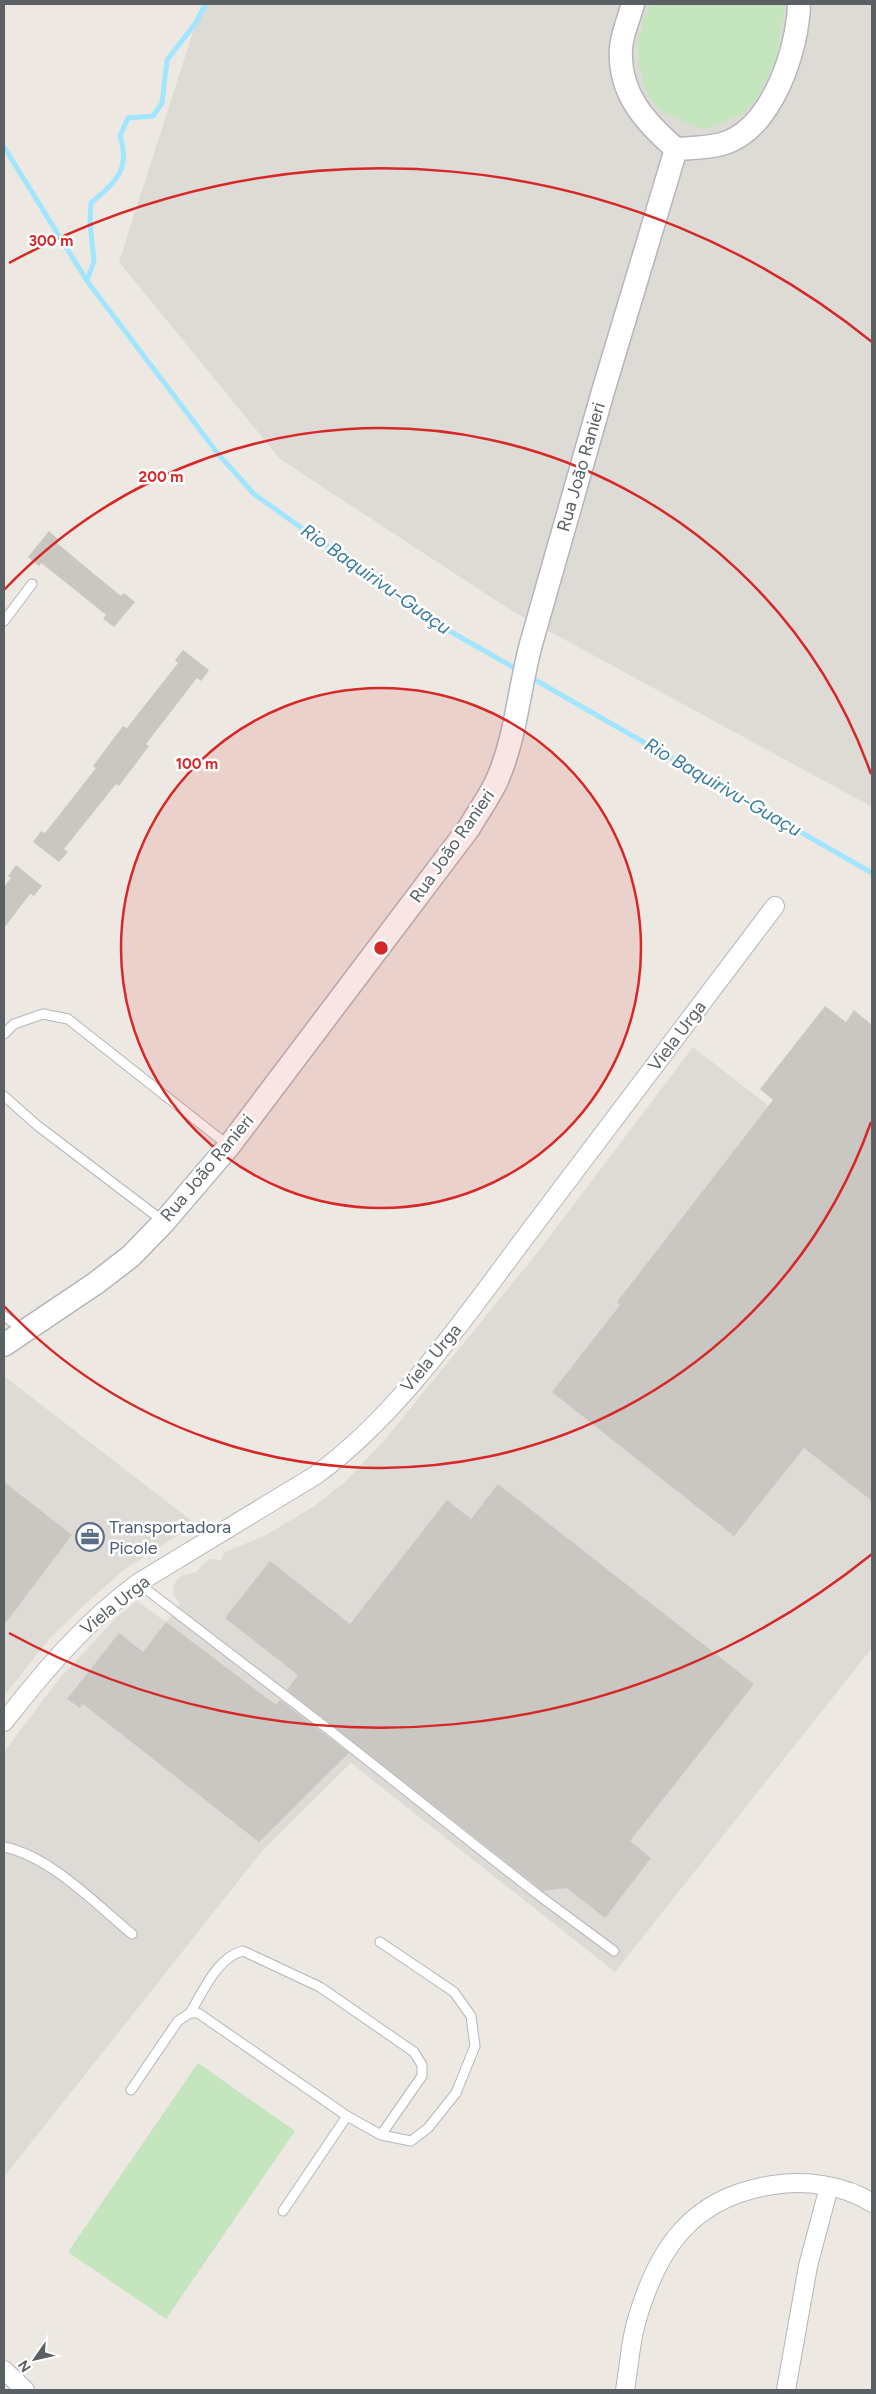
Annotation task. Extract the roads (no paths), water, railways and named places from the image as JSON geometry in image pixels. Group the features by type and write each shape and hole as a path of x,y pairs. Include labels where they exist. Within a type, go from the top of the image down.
{"street":[{"path":"633,4 621,48 625,79 636,108 650,127 676,149 723,144 757,120 784,76 791,56 800,4"},
{"name":"Rua João Ranieri","path":"4,1345 26,1332 131,1256 164,1222 229,1146 469,828 498,780 509,748 521,679 530,644 676,149"},
{"name":"Viela Urga","path":"4,1722 67,1645 118,1598 138,1583 316,1475 339,1458 380,1419 457,1328 775,906"},
{"path":"625,2390 636,2324 656,2266 680,2230 711,2205 754,2188 793,2182 829,2187 863,2197 872,2203"},
{"path":"786,2390 808,2266 829,2187"},
{"path":"4,2370 25,2390"}],"lane":[{"path":"4,621 32,584"},
{"path":"4,1034 14,1024 43,1014 68,1019 229,1146"},
{"path":"4,1096 38,1126 164,1222"},
{"path":"4,1316 26,1332"},
{"path":"138,1583 323,1725 537,1894 614,1951"},
{"path":"4,1847 22,1850 58,1874 132,1934"},
{"path":"190,2013 198,2013 347,2116 381,2135 411,2141 428,2128 456,2093 475,2046 471,2016 454,1992 380,1942"},
{"path":"131,2090 178,2021 190,2013 222,1962 232,1954 242,1951 320,1987 414,2052 422,2065 422,2076 381,2135"},
{"path":"283,2211 347,2116"}],"waterway":[{"path":"87,281 94,261 90,223 91,203 114,182 119,174 123,158 120,136 128,118 153,116 162,103 167,60 195,24 206,4"},
{"name":"Rio Baquirivu-Guaçu","path":"4,147 87,281 219,455 254,494 430,620 518,670"},
{"name":"Rio Baquirivu-Guaçu","path":"530,677 872,873"}],"place":[{"name":"Transportadora Picole","path":"90,1537"}]}
